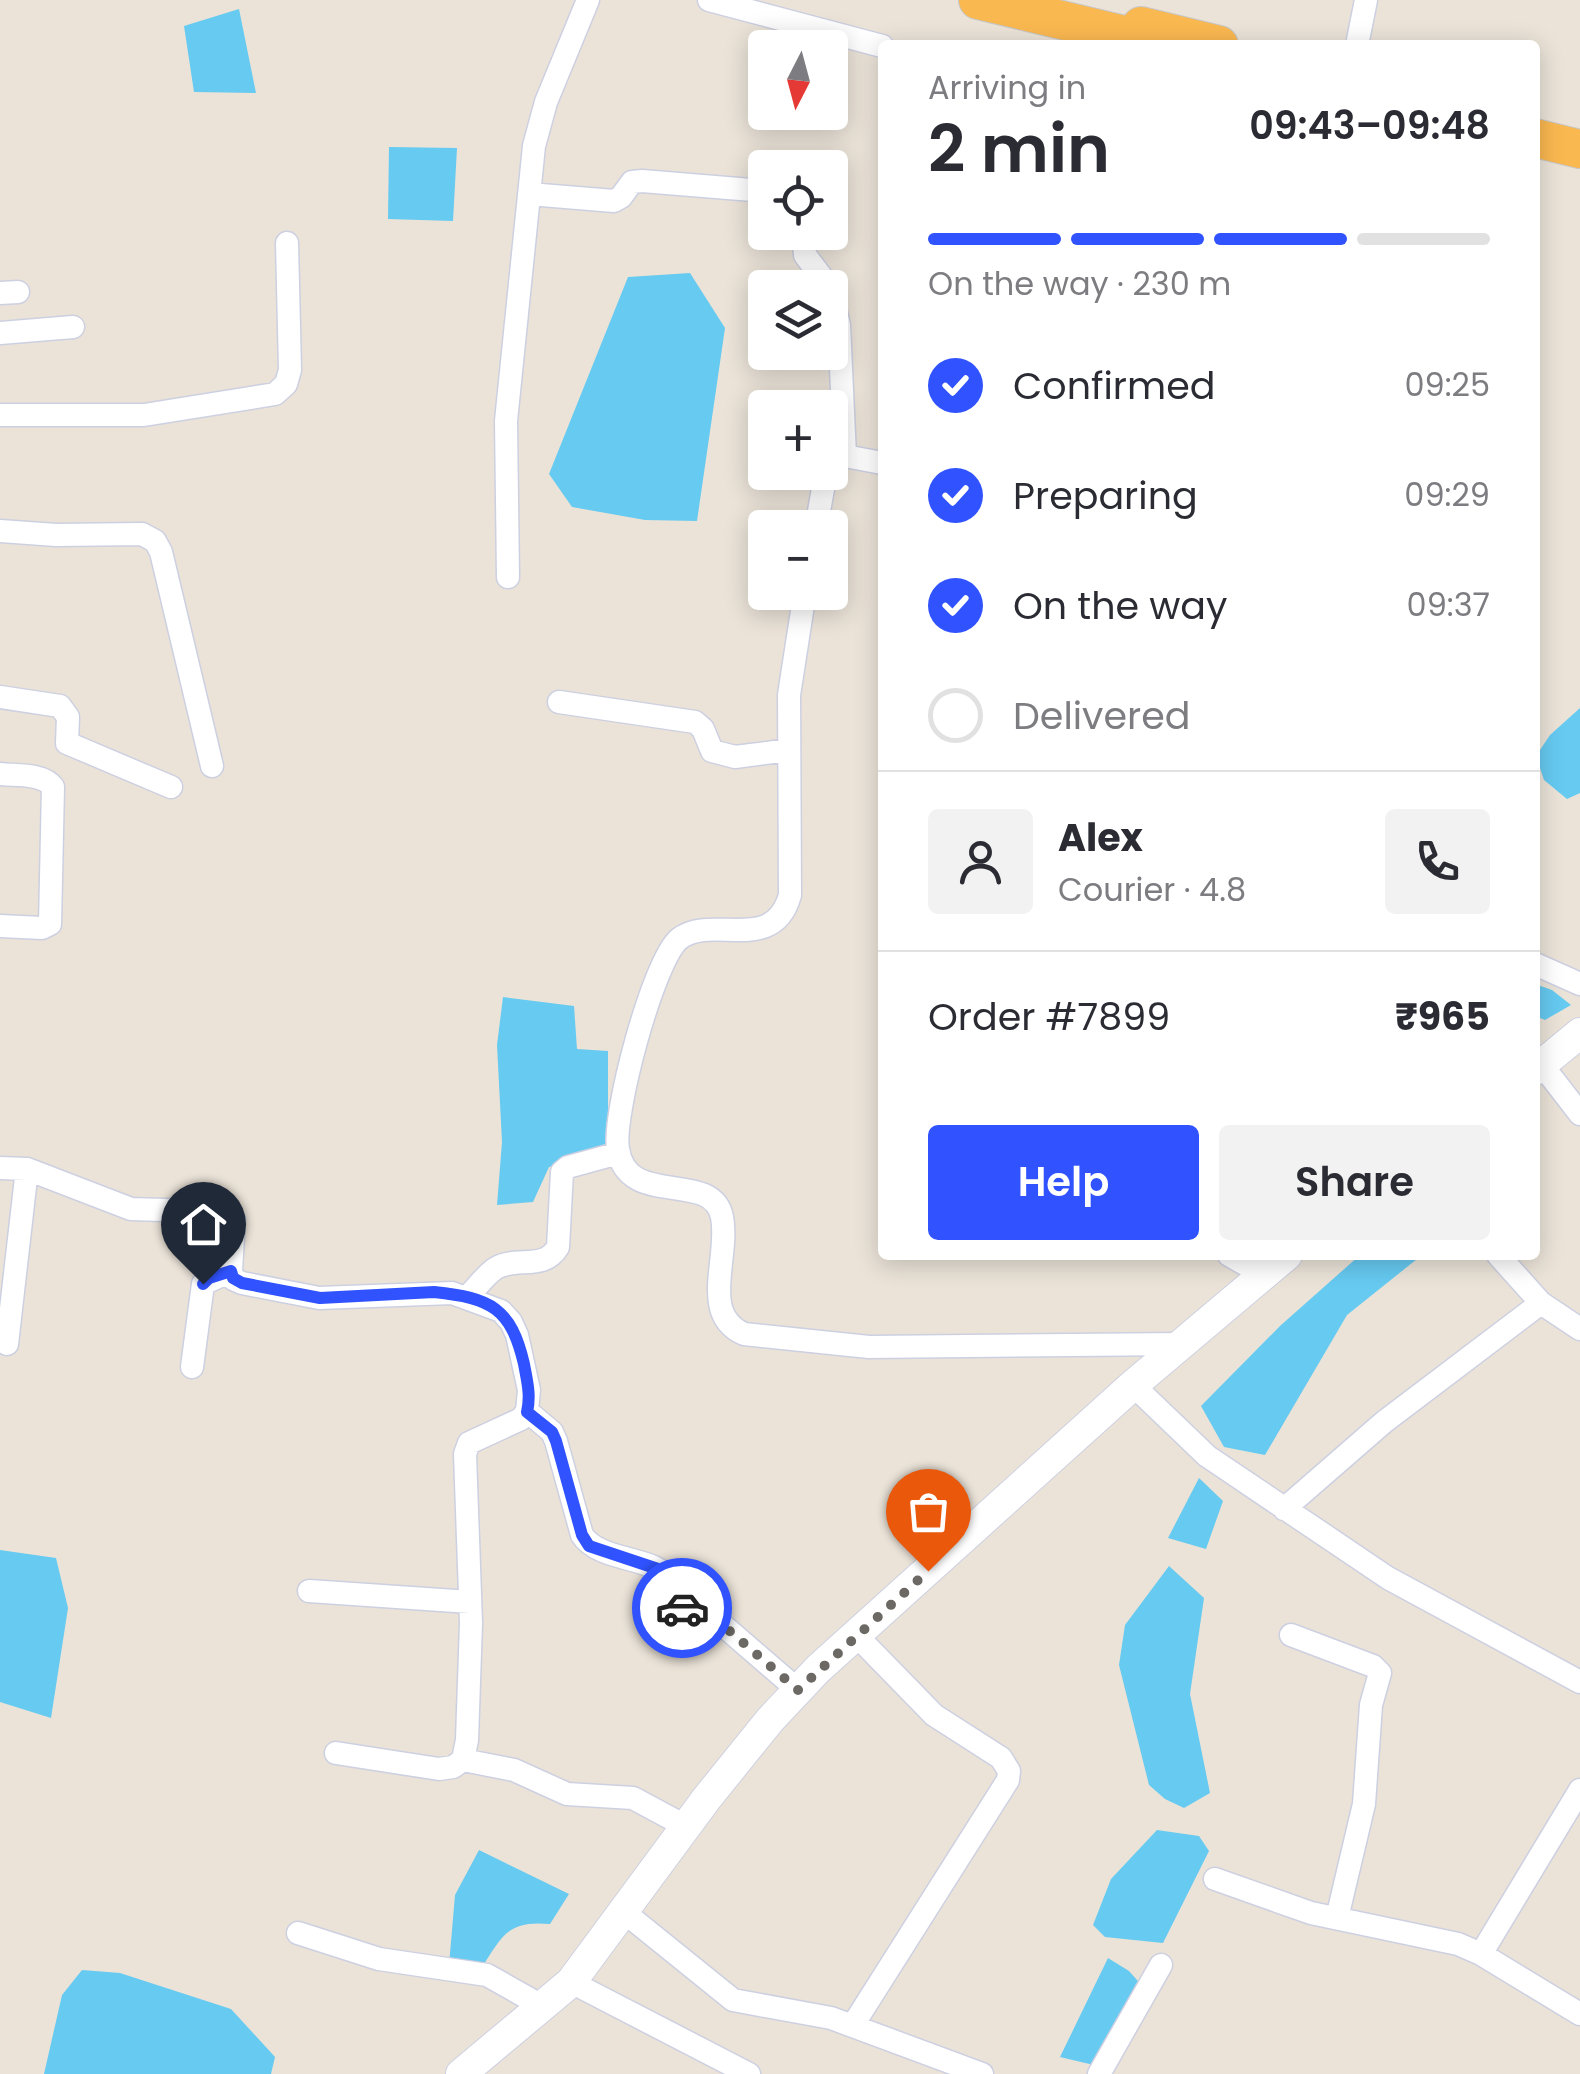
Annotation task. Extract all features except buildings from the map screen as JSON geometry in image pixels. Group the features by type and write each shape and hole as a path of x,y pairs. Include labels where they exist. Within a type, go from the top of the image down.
{"highway":[{"path":"978,0 1149,28"},
{"path":"1036,0 1198,40"},
{"path":"1540,123 1580,132"},
{"path":"1540,139 1580,149"}],"main road":[{"path":"1540,1066 1580,1034"},
{"path":"468,2072 571,1982 686,1827 798,1690 1134,1386 1282,1260"}],"street":[{"path":"508,577 506,410 528,194 538,124 588,0"},
{"path":"709,0 878,45"},
{"path":"1358,40 1366,0"},
{"path":"528,194 614,201 632,182 748,191"},
{"path":"0,415 144,415 275,394 286,384 290,370 286,243"},
{"path":"0,332 73,327"},
{"path":"848,460 878,462"},
{"path":"0,531 56,535 128,533 142,534 154,541 161,552 212,766"},
{"path":"802,610 791,677 790,895 786,908 778,919 762,928 694,933 680,939 670,953 645,1004 617,1134 619,1153 631,1175 643,1182 712,1198 723,1223 720,1312 728,1327 744,1334 869,1347 1182,1344"},
{"path":"0,697 60,706 68,717 67,743 171,788"},
{"path":"559,702 695,722 703,729 712,751 723,756 789,750"},
{"path":"0,774 42,778 53,787 50,924 42,928 0,926"},
{"path":"1540,966 1580,984"},
{"path":"1540,1070 1580,1114"},
{"path":"466,1298 493,1270 535,1262 553,1254 558,1247 562,1172 619,1153"},
{"path":"0,1168 26,1169 132,1209 229,1212 234,1220 231,1271 233,1278 242,1283 306,1297 434,1292 466,1298 500,1311 511,1322 529,1390 527,1412 468,1442 464,1454 470,1602 467,1740 463,1760 453,1767 439,1769 336,1753"},
{"path":"7,1344 26,1169"},
{"path":"1238,1260 1264,1275"},
{"path":"1502,1260 1541,1304 1580,1329"},
{"path":"192,1366 203,1284 231,1271"},
{"path":"1284,1508 1384,1422 1541,1304"},
{"path":"1134,1386 1207,1456 1388,1578 1580,1682"},
{"path":"527,1412 552,1432 582,1535 589,1546 658,1569 668,1581 672,1604 718,1621 798,1690"},
{"path":"309,1591 470,1602"},
{"path":"853,2025 1008,1780 1009,1770 1002,1758 917,1700 856,1635"},
{"path":"1292,1635 1373,1666 1380,1673 1371,1705 1364,1804 1337,1918"},
{"path":"463,1760 514,1770 568,1794 633,1798 686,1827"},
{"path":"1481,1954 1580,1790"},
{"path":"1215,1878 1289,1907 1444,1940 1481,1954 1580,2014"},
{"path":"624,1912 733,2000 853,2025 982,2074"},
{"path":"298,1933 379,1959 487,1976 542,2006"},
{"path":"1099,2074 1161,1965"},
{"path":"571,1982 749,2074"}],"water":[{"path":"239,9 256,93 194,92 184,26"},
{"path":"389,147 457,148 453,221 388,219"},
{"path":"690,273 725,328 697,521 645,520 572,507 549,474 628,277"},
{"path":"1580,708 1580,793 1567,799 1544,780 1540,768 1540,750 1550,735"},
{"path":"1540,986 1571,1005 1545,1020 1540,1018"},
{"path":"503,997 574,1006 577,1049 608,1051 608,1153 549,1167 533,1202 497,1205 502,1142 497,1045"},
{"path":"1354,1260 1416,1260 1347,1315 1265,1455 1224,1447 1201,1406 1280,1326"},
{"path":"1199,1478 1223,1501 1206,1549 1168,1538"},
{"path":"0,1550 56,1558 68,1608 51,1718 0,1702"},
{"path":"1169,1566 1204,1598 1190,1694 1210,1793 1184,1808 1149,1785 1119,1665 1125,1625"},
{"path":"1157,1830 1199,1836 1209,1851 1163,1943 1105,1937 1093,1925 1111,1879"},
{"path":"479,1850 569,1894 550,1924 524,1925 507,1933 480,1970 449,1965 455,1895"},
{"path":"1108,1958 1129,1971 1145,1989 1102,2067 1060,2057"},
{"path":"82,1970 120,1973 231,2009 275,2057 271,2074 44,2074 62,1995"}],"way so far":[{"path":"682,1608 718,1621 798,1690 928,1571"}],"route":[{"path":"203,1284 231,1271 233,1278 242,1283 306,1297 434,1292 452,1294 500,1311 517,1335 529,1390 527,1412 552,1432 582,1535 596,1551 658,1569 666,1575 672,1604 682,1608"}]}
